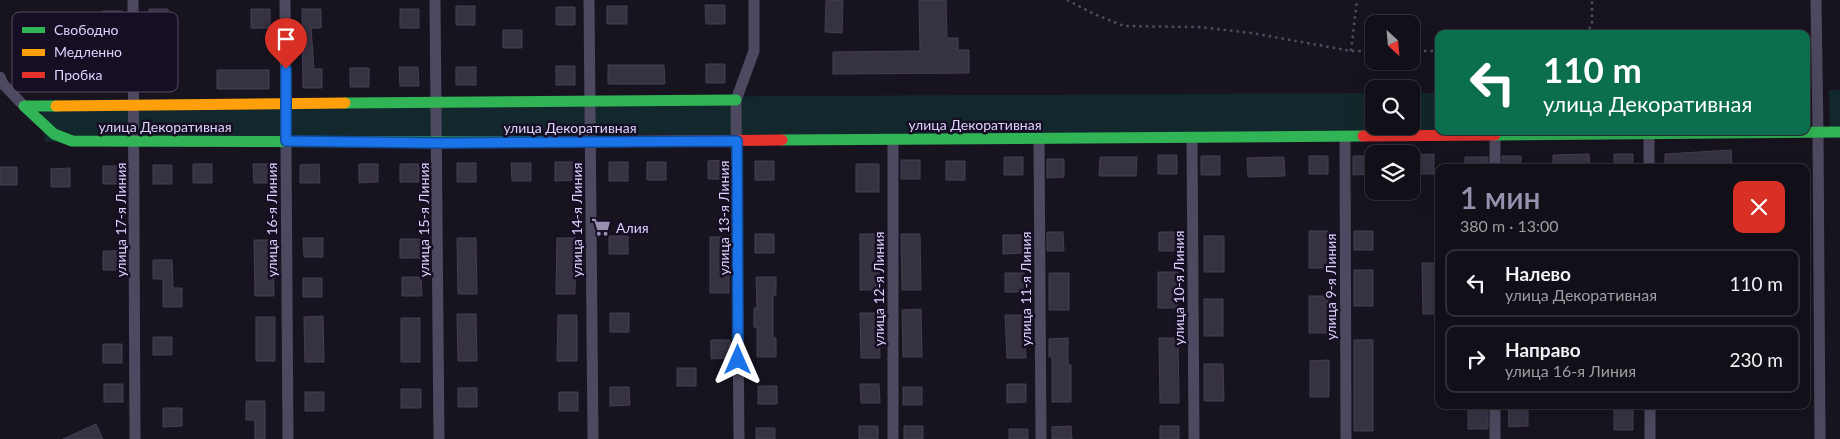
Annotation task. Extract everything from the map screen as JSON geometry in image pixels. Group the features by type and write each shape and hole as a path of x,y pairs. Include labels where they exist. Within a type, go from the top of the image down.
{"street":[{"name":"улица 16-я Линия","path":"285,0 288,439"},
{"name":"улица 15-я Линия","path":"435,0 438,143 439,439"},
{"name":"улица 14-я Линия","path":"589,0 593,439"},
{"name":"улица 13-я Линия","path":"739,439 736,100 754,51 754,0"},
{"path":"1816,0 1820,439"},
{"path":"0,77 3,84 24,106"},
{"name":"улица 17-я Линия","path":"134,92 135,439"},
{"name":"улица Декоративная","path":"24,106 736,100"},
{"name":"улица Декоративная","path":"24,106 54,134 72,140 135,142 438,143 1494,135"},
{"name":"улица Декоративная","path":"1810,132 1840,132"},
{"path":"1494,135 1494,164"},
{"path":"1649,135 1649,164"},
{"name":"улица 9-я Линия","path":"1345,136 1346,439"},
{"name":"улица 10-я Линия","path":"1192,137 1194,439"},
{"name":"улица 11-я Линия","path":"1039,138 1041,439"},
{"name":"улица 12-я Линия","path":"893,140 893,439"},
{"path":"1495,409 1495,439"},
{"path":"1650,409 1650,439"}],"path":[{"path":"1067,0 1094,14 1124,26 1199,27 1252,33 1351,51 1365,51"},
{"path":"1351,51 1357,0"},
{"path":"1588,30 1592,24 1592,0"},
{"path":"1420,51 1435,51"}],"green space":[{"path":"1829,90 1840,90 1840,127 1830,127"},
{"path":"1365,93 1365,131 45,142 39,100"},
{"path":"1420,93 1435,93 1435,130 1420,130"}],"building":[{"path":"826,0 843,0 842,33 825,32"},
{"path":"919,0 946,0 947,38 958,38 958,50 969,50 969,73 833,74 833,52 920,51"},
{"path":"705,5 725,5 725,24 706,24"},
{"path":"456,6 475,6 475,25 456,25"},
{"path":"607,6 627,6 627,24 607,24"},
{"path":"556,7 575,7 575,25 556,25"},
{"path":"149,9 168,9 168,12 149,12"},
{"path":"251,9 270,9 270,28 251,28"},
{"path":"302,9 321,9 321,28 311,28 314,69 322,69 322,88 303,88"},
{"path":"400,9 419,9 419,28 400,28"},
{"path":"103,11 122,11 122,12"},
{"path":"503,30 522,30 522,48 503,48"},
{"path":"706,64 725,64 725,83 706,83"},
{"path":"608,65 664,65 665,84 608,84"},
{"path":"556,66 575,66 575,85 556,85"},
{"path":"399,67 418,67 419,86 400,86"},
{"path":"456,67 476,67 476,85 456,85"},
{"path":"350,68 369,68 369,87 350,87"},
{"path":"217,70 269,70 269,89 217,89"},
{"path":"1731,150 1732,164 1665,164 1665,154"},
{"path":"1434,154 1434,174 1420,174 1420,155"},
{"path":"1589,154 1590,164 1553,164 1553,155"},
{"path":"1614,154 1633,154 1633,164 1614,164"},
{"path":"1158,155 1177,155 1177,174 1158,174"},
{"path":"1201,156 1220,156 1220,175 1201,175"},
{"path":"1309,156 1328,156 1328,174 1309,174"},
{"path":"1353,156 1365,156 1365,174 1353,175"},
{"path":"1502,156 1521,156 1521,164 1502,164"},
{"path":"1004,157 1023,157 1023,175 1004,175"},
{"path":"1100,157 1137,157 1136,176 1099,176"},
{"path":"1284,157 1285,176 1248,177 1247,158"},
{"path":"1465,157 1488,157 1488,164 1465,164"},
{"path":"1047,159 1064,159 1064,177 1047,178"},
{"path":"727,160 727,179 708,179 708,161"},
{"path":"901,160 920,160 920,179 901,179"},
{"path":"755,161 774,161 774,180 755,180"},
{"path":"946,161 965,161 965,180 946,180"},
{"path":"555,162 574,162 575,180 555,181"},
{"path":"609,162 628,162 628,181 609,181"},
{"path":"647,162 666,162 666,180 647,180"},
{"path":"457,163 476,163 476,182 457,182"},
{"path":"511,163 531,163 531,181 512,181"},
{"path":"193,164 212,164 212,183 193,183"},
{"path":"253,164 272,164 273,183 254,183"},
{"path":"319,164 320,183 300,183 300,165"},
{"path":"359,164 378,164 378,182 359,183"},
{"path":"400,164 419,164 419,182 400,182"},
{"path":"856,164 879,164 879,192 856,192"},
{"path":"153,165 172,165 172,184 153,184"},
{"path":"103,166 122,166 122,184 103,184"},
{"path":"0,167 17,167 17,185 0,185"},
{"path":"70,168 70,187 51,187 51,169"},
{"path":"1309,231 1328,231 1328,268 1309,268"},
{"path":"1354,231 1373,231 1373,250 1354,250"},
{"path":"1047,232 1063,232 1064,251 1047,251"},
{"path":"1159,232 1179,232 1179,251 1159,251"},
{"path":"755,234 774,234 774,253 755,253"},
{"path":"860,234 879,234 879,290 860,290"},
{"path":"901,234 920,234 921,290 902,290"},
{"path":"1003,235 1022,235 1022,253 1003,254"},
{"path":"609,236 628,236 628,254 609,254"},
{"path":"1204,236 1224,236 1224,272 1204,272"},
{"path":"710,237 729,237 729,293 710,293"},
{"path":"303,238 323,238 323,257 304,257"},
{"path":"457,238 476,238 477,294 458,294"},
{"path":"557,238 576,238 575,294 556,294"},
{"path":"400,239 420,239 420,258 400,258"},
{"path":"254,240 273,240 274,296 255,296"},
{"path":"103,251 122,251 122,270 103,270"},
{"path":"153,260 172,260 173,288 182,288 182,307 163,307 163,279 153,279"},
{"path":"1422,263 1435,263 1435,314 1423,314"},
{"path":"1354,270 1373,270 1373,306 1354,306"},
{"path":"1158,272 1178,272 1178,308 1158,308"},
{"path":"1005,273 1024,273 1024,292 1005,292"},
{"path":"1049,273 1069,273 1069,310 1049,310"},
{"path":"402,277 421,277 422,296 402,296"},
{"path":"756,277 776,277 776,295 773,295 773,338 776,338 776,357 757,357 757,327 754,327 754,308 757,308"},
{"path":"303,278 322,278 322,297 303,297"},
{"path":"1309,296 1328,296 1328,333 1309,333"},
{"path":"1204,299 1223,299 1223,336 1204,336"},
{"path":"921,309 922,357 903,357 902,310"},
{"path":"610,313 629,313 629,332 610,332"},
{"path":"860,313 879,313 880,358 861,358"},
{"path":"457,314 476,314 477,361 458,361"},
{"path":"558,315 577,315 577,361 557,361"},
{"path":"1005,315 1024,315 1026,358 1007,358"},
{"path":"323,316 324,362 305,362 304,317"},
{"path":"256,317 275,317 275,361 256,361"},
{"path":"401,318 420,318 420,362 401,362"},
{"path":"153,337 172,337 172,355 153,355"},
{"path":"1068,338 1068,365 1071,365 1071,402 1052,402 1052,357 1049,357 1049,339"},
{"path":"1159,338 1178,338 1179,403 1160,403"},
{"path":"711,340 730,340 730,358 711,359"},
{"path":"1354,340 1373,340 1373,431 1354,431"},
{"path":"103,344 122,344 122,363 103,363"},
{"path":"1329,360 1329,397 1310,397 1310,361"},
{"path":"1204,364 1223,364 1224,401 1204,401"},
{"path":"677,368 696,368 696,386 677,386"},
{"path":"104,384 123,384 123,402 104,402"},
{"path":"860,384 879,384 880,403 861,403"},
{"path":"1007,384 1026,384 1026,402 1007,403"},
{"path":"758,386 777,386 777,404 758,404"},
{"path":"610,387 629,387 630,405 610,406"},
{"path":"903,387 922,387 922,405 903,405"},
{"path":"458,388 477,388 477,407 458,407"},
{"path":"401,389 421,389 421,408 401,408"},
{"path":"305,392 324,392 324,411 305,411"},
{"path":"559,392 578,392 578,411 559,411"},
{"path":"246,401 265,401 265,439 255,439 255,420 246,420"},
{"path":"163,408 182,408 182,426 163,427"},
{"path":"1468,409 1488,409 1488,429 1468,429"},
{"path":"1508,409 1528,409 1528,426 1509,427"},
{"path":"1614,409 1633,409 1633,430 1614,430"},
{"path":"96,424 103,439 63,439"},
{"path":"859,426 878,426 878,439 859,439"},
{"path":"904,426 923,426 923,439 904,439"},
{"path":"1071,426 1072,439 1052,439 1052,427"},
{"path":"1160,426 1179,426 1179,439 1160,439"},
{"path":"756,428 775,428 775,439 756,439"},
{"path":"1009,429 1028,429 1028,439 1009,439"}],"traffic: fast":[{"path":"345,103 736,100"},
{"path":"56,106 24,106 54,134 72,141 549,142"},
{"path":"1810,132 1840,132"},
{"path":"782,140 1363,136"}],"traffic: slow":[{"path":"56,106 345,103"}],"traffic: jam":[{"path":"1363,136 1495,135"},
{"path":"549,142 782,140"}],"place":[{"name":"Алия","path":"601,227"}],"route":[{"path":"286,69 286,141 438,143 737,141 738,360"}]}
